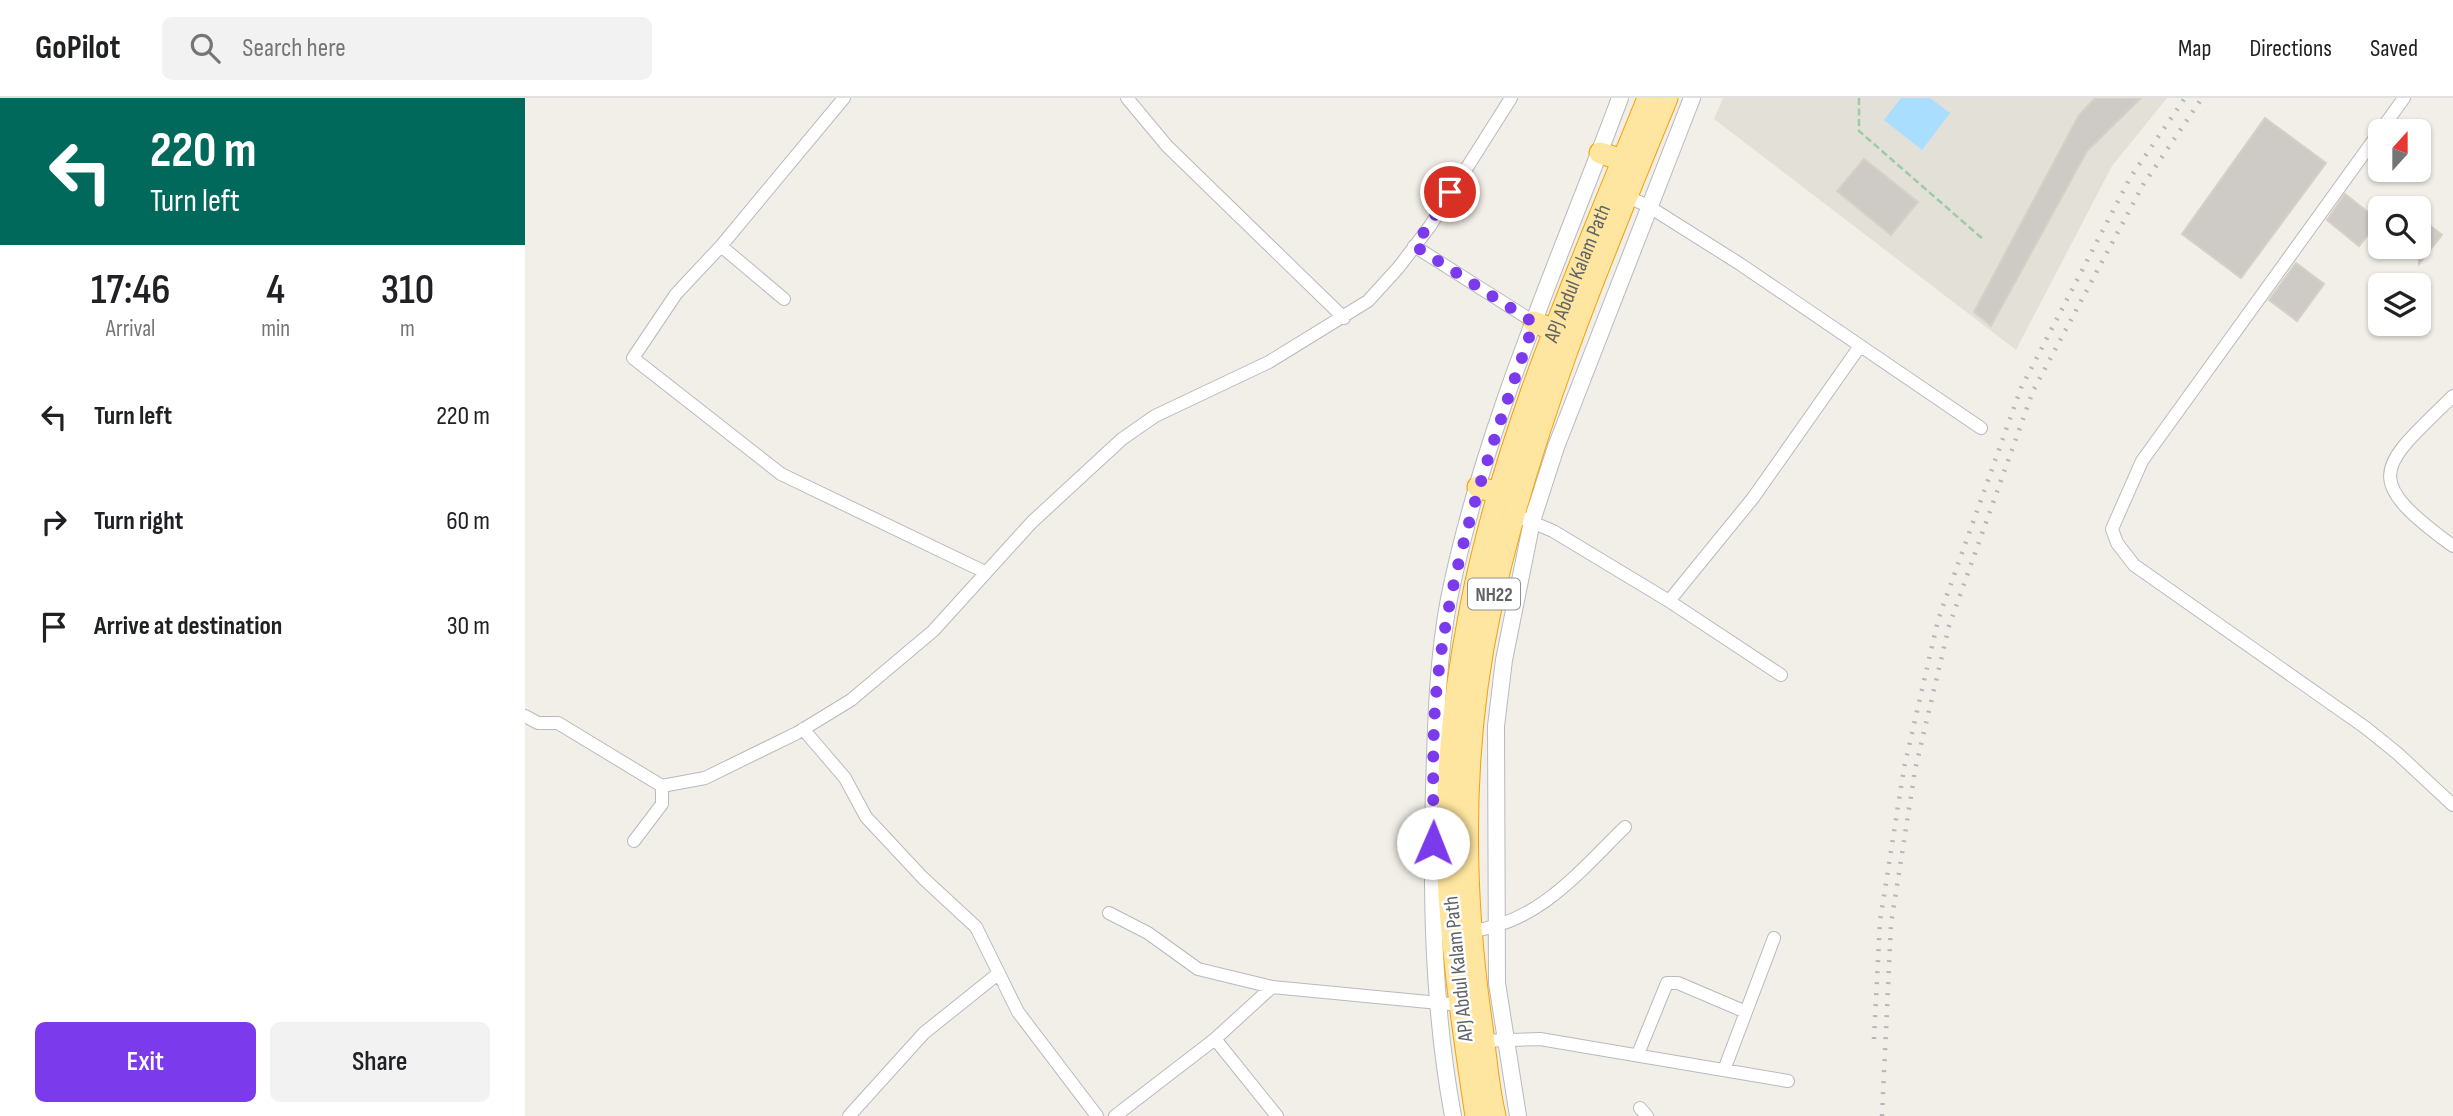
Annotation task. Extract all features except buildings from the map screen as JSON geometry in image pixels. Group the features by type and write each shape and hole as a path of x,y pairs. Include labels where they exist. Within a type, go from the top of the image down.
{"highway":[{"name":"APJ Abdul Kalam Path","path":"1495,1116 1474,1042 1450,1004 1450,788 1470,611 1517,433 1648,98"},
{"name":"APJ Abdul Kalam Path","path":"1476,1116 1467,865 1469,758 1494,655 1500,568 1524,518 1588,298 1667,98"},
{"path":"1600,153 1623,160"},
{"path":"1534,323 1556,331"},
{"path":"1478,487 1500,494"}],"street":[{"path":"844,98 721,246 675,293 633,358 781,474 985,572"},
{"path":"1127,98 1167,146 1344,318"},
{"path":"525,716 538,723 558,723 662,786 705,778 803,729 851,700 933,631 985,572 1073,482 1144,424 1269,362 1368,301 1415,246 1511,98"},
{"name":"NH22","path":"1453,1116 1450,1004 1431,897 1437,680 1450,598 1478,487 1534,323 1620,98"},
{"name":"NH22","path":"1524,518 1556,447 1692,98"},
{"path":"2404,98 2142,461 2112,529 2134,565 2366,728 2407,761 2453,805"},
{"path":"1627,197 1648,206 1740,264 1981,428"},
{"path":"721,246 785,299"},
{"path":"1415,246 1534,323"},
{"path":"1669,601 1753,498 1860,346"},
{"path":"2453,396 2396,453 2388,474 2393,494 2453,546"},
{"path":"1524,518 1669,601 1781,675"},
{"name":"NH22","path":"1494,655 1497,983 1508,1038 1518,1116"},
{"path":"803,729 845,778 866,817 923,878 976,928 1018,1012 1097,1116"},
{"path":"634,841 662,804 662,786"},
{"path":"1471,931 1497,928 1525,916 1556,892 1625,827"},
{"path":"1109,913 1148,933 1198,969 1272,987 1450,1004"},
{"path":"1724,1070 1774,938"},
{"path":"849,1116 924,1033 999,973"},
{"path":"1638,1055 1664,989 1672,982 1746,1012"},
{"path":"1115,1116 1215,1039 1272,987"},
{"path":"1474,1042 1508,1038 1540,1039 1788,1081"},
{"path":"1215,1039 1277,1116"}],"path":[{"path":"1859,98 1859,131 1984,240"}],"shaded area":[{"path":"1723,98 2167,98 2112,166 2016,350 1714,119"}],"water":[{"path":"1901,98 1930,98 1950,113 1922,150 1884,120"}],"railway":[{"path":"1874,1039 1880,921 1904,768 1938,620 2021,388 2130,178 2185,98"},
{"path":"1882,1116 1891,924 1915,770 1949,626 2033,391 2143,185 2202,98"}],"route":[{"path":"1433,843 1437,680 1450,598 1478,487 1534,323 1415,246 1450,192"}]}
